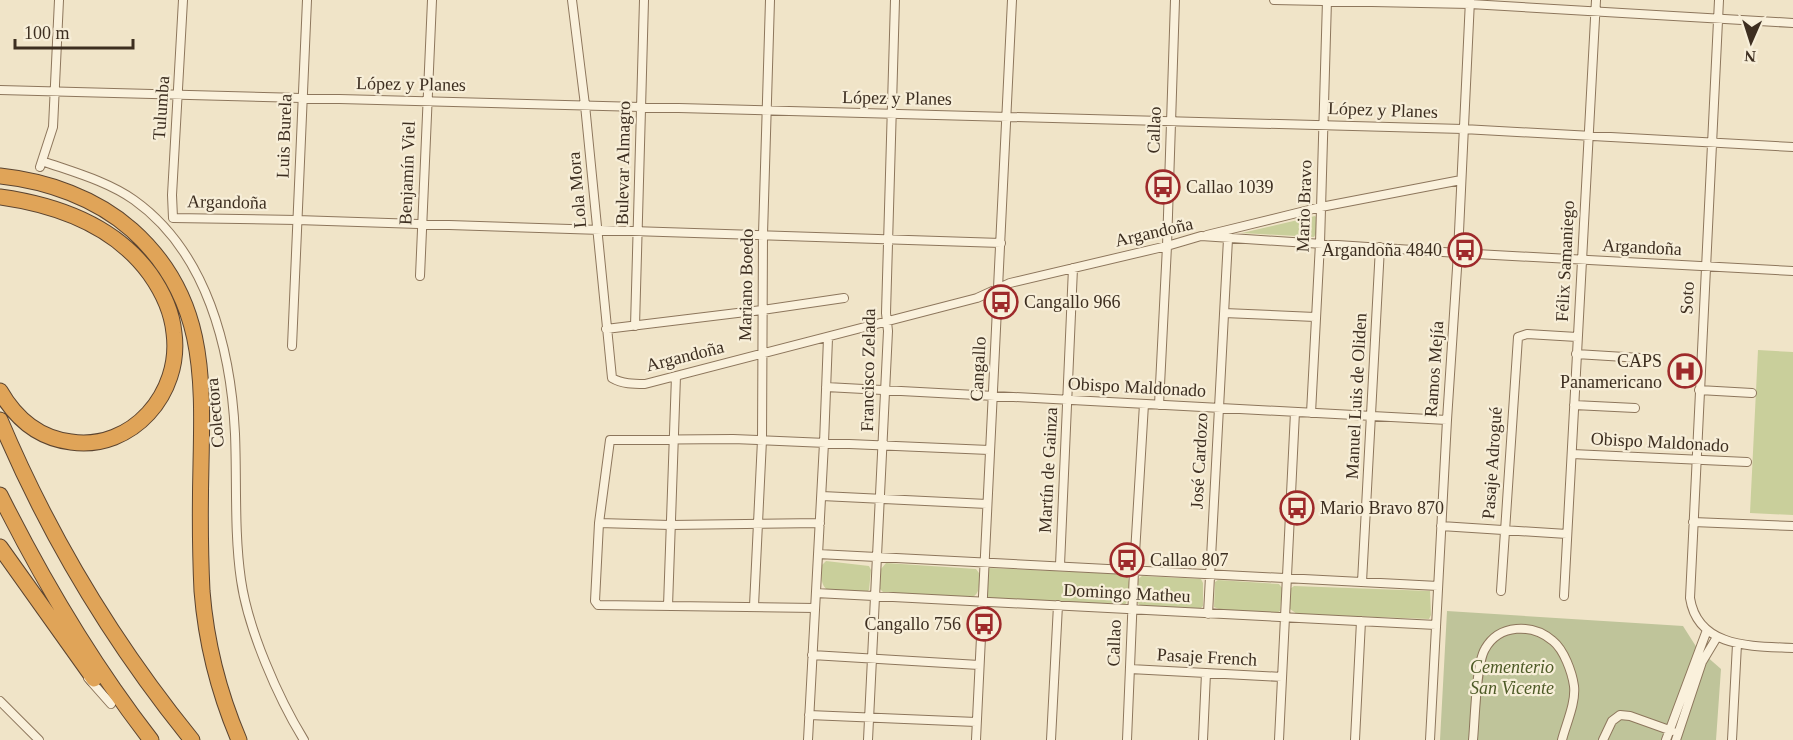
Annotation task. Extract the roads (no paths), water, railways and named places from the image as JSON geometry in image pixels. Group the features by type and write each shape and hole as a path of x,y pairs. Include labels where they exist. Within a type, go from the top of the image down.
{"highway":[{"path":"0,176 42,184 77,196 122,221 156,254 182,295 195,335 201,380 201,543 207,627 223,697 239,740"},
{"path":"0,197 59,210 93,225 123,246 150,274 163,297 172,323 175,345 172,371 153,409 146,418 126,432 102,441 88,443 62,441 37,432 19,418 0,391"},
{"path":"0,420 40,506 89,592 142,673 192,740"},
{"path":"0,495 60,607 98,667 151,740"},
{"path":"0,547 139,740"}],"street":[{"path":"56,91 59,0"},
{"name":"Tulumba","path":"173,218 172,195 183,0"},
{"name":"Luis Burela","path":"292,346 307,0"},
{"name":"Benjamín Viel","path":"420,276 432,0"},
{"name":"Lola Mora","path":"572,0 585,105 612,378"},
{"name":"Bulevar Almagro","path":"635,326 644,0"},
{"name":"Mariano Boedo","path":"754,606 762,440 762,310 770,0"},
{"name":"Francisco Zelada","path":"868,740 886,390 895,0"},
{"name":"Cangallo","path":"976,740 1012,0"},
{"name":"Callao","path":"1159,405 1175,0"},
{"path":"1274,0 1470,2 1793,23"},
{"name":"Mario Bravo","path":"1311,413 1320,243 1327,0"},
{"name":"Félix Samaniego","path":"1564,596 1596,0"},
{"name":"Soto","path":"1707,630 1693,610 1690,598 1719,0"},
{"name":"Ramos Mejía","path":"1430,740 1470,2"},
{"name":"López y Planes","path":"0,90 891,115 1324,124 1463,129 1793,147"},
{"name":"Colectora","path":"56,91 53,127 41,164 88,177 131,198 156,217 198,275 211,305 229,373 235,432 241,579 249,618 289,716 304,740"},
{"path":"1201,236 1321,207 1461,180"},
{"name":"Argandoña","path":"173,218 297,219 1001,243"},
{"name":"Argandoña","path":"612,378 617,381 645,384 887,323 976,298 1010,283 1201,236 1793,272"},
{"name":"José Cardozo","path":"1208,614 1228,239"},
{"name":"Manuel Luis de Oliden","path":"1362,582 1380,248"},
{"name":"Martín de Gainza","path":"1060,565 1073,268"},
{"path":"606,329 844,298"},
{"path":"1224,313 1315,317"},
{"name":"Pasaje Adrogué","path":"1501,591 1518,337 1527,334 1577,337"},
{"path":"808,740 822,496 828,338"},
{"path":"1576,354 1641,358"},
{"path":"668,606 676,376"},
{"name":"Obispo Maldonado","path":"826,387 1447,420"},
{"path":"1699,390 1752,393"},
{"name":"Callao","path":"1127,740 1144,404"},
{"path":"1574,405 1635,408"},
{"path":"1279,740 1295,412"},
{"path":"815,608 598,605 596,601 599,523 610,440 762,440 989,450"},
{"name":"Obispo Maldonado","path":"1572,454 1747,462"},
{"path":"822,496 987,504"},
{"path":"1693,522 1793,526"},
{"path":"599,523 670,525 820,523"},
{"path":"1441,526 1567,534"},
{"name":"Domingo Matheu","path":"818,554 1438,586"},
{"path":"0,559 78,666 111,704"},
{"name":"Domingo Matheu","path":"816,593 1437,625"},
{"path":"1051,740 1058,605"},
{"path":"1355,740 1361,621"},
{"path":"1473,740 1483,653 1495,636 1505,630 1518,628 1535,631 1548,637 1556,644 1566,661 1572,677 1574,692 1562,740"},
{"path":"1675,734 1707,630 1717,637 1737,644 1793,648"},
{"path":"1666,740 1675,734 1702,662 1717,637"},
{"path":"1732,740 1737,644"},
{"path":"812,655 979,665"},
{"name":"Pasaje French","path":"1130,669 1282,677"},
{"path":"1203,740 1206,673"},
{"path":"0,701 39,740"},
{"path":"809,715 976,722"},
{"path":"1603,740 1612,721 1620,715 1629,716 1675,734"}],"place":[{"name":"Callao 1039","path":"1163,187"},
{"name":"Argandoña 4840","path":"1465,250"},
{"name":"Cangallo 966","path":"1001,302"},
{"name":"CAPS Panamericano","path":"1685,371"},
{"name":"Mario Bravo 870","path":"1297,508"},
{"name":"Callao 807","path":"1127,560"},
{"name":"Cangallo 756","path":"984,624"}],"park label":[{"name":"Cementerio San Vicente","path":"1512,677"}]}
